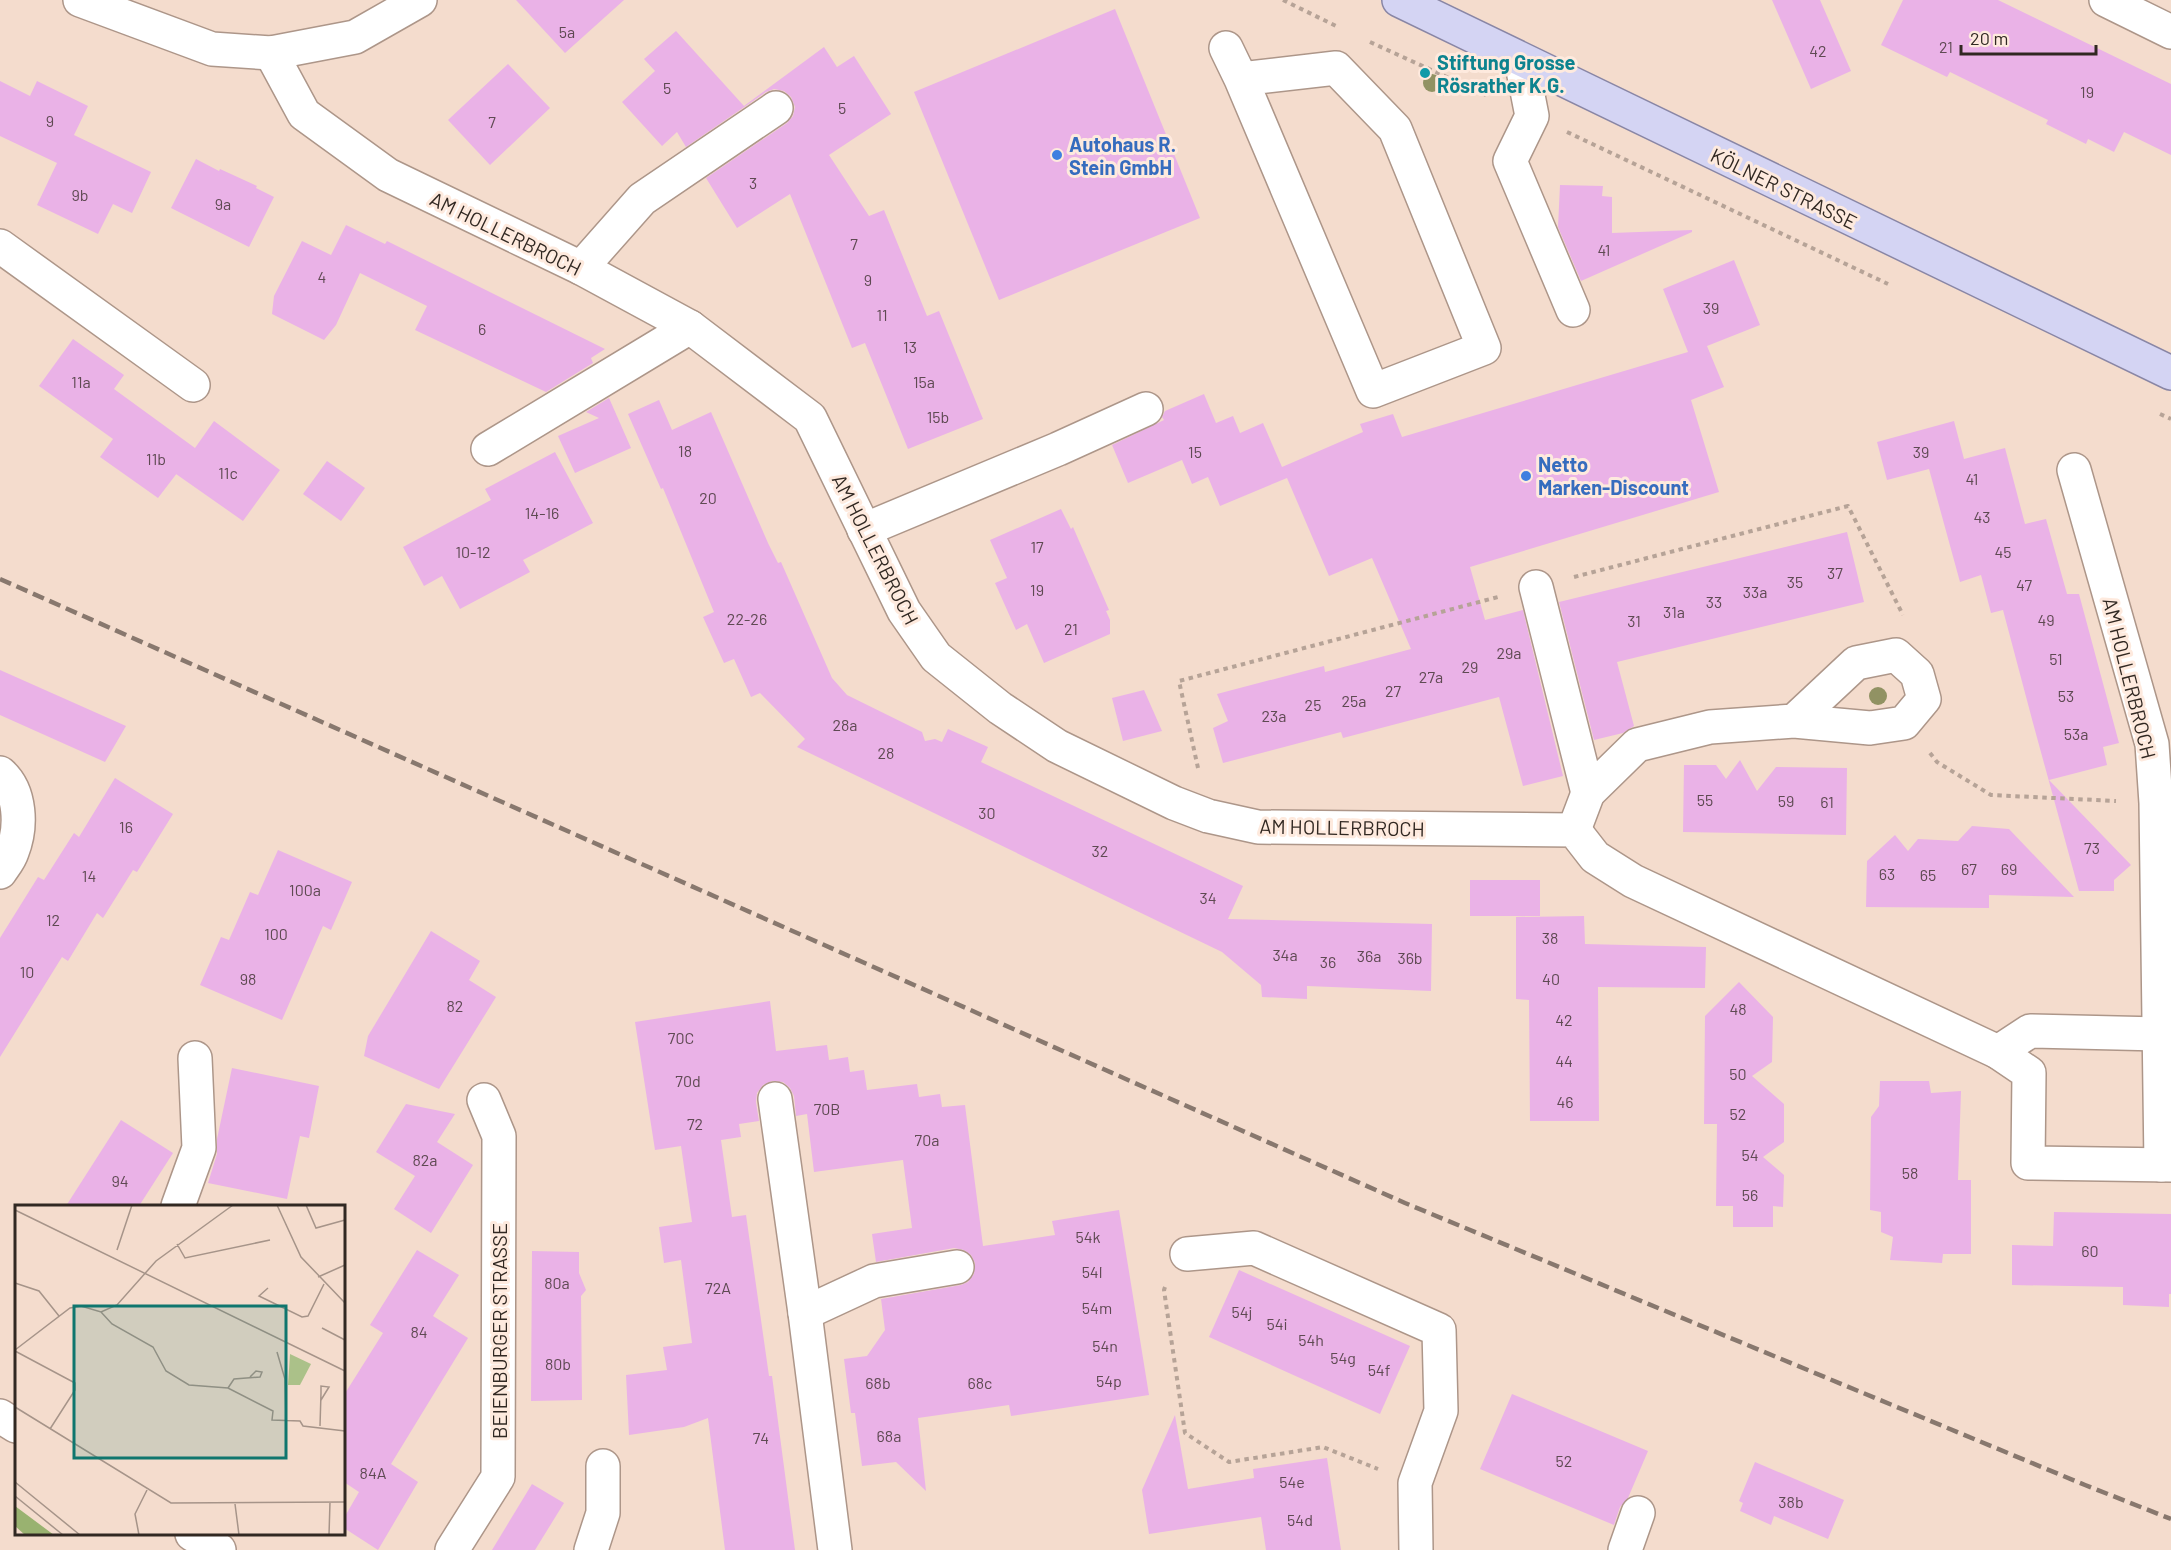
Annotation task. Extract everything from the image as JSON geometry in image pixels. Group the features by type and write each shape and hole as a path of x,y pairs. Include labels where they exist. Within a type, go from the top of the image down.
{"main road":[{"name":"KÖLNER STRASSE","path":"1399,0 2171,373"}],"street":[{"path":"80,0 212,49 271,53 355,37 420,0"},
{"path":"2106,0 2171,32"},
{"path":"1226,48 1373,391 1484,348 1395,129 1336,69 1241,79"},
{"name":"AM HOLLERBROCH","path":"271,53 304,114 387,175 581,268 690,327 810,418 904,611 936,657 1000,708 1057,746 1174,803 1208,816 1258,827 1574,830 1595,857 1633,881 1998,1052 2028,1073 2028,1163 2166,1165 2160,1034 2156,803 2151,744 2074,470"},
{"path":"1521,60 1532,116 1510,161 1573,310"},
{"path":"581,268 642,199 776,108"},
{"path":"0,246 193,385"},
{"path":"488,448 690,327"},
{"path":"864,530 1146,409"},
{"path":"1536,587 1588,793"},
{"path":"1574,830 1588,793 1637,745 1710,727 1794,721 1870,728 1904,723 1924,699 1917,674 1896,655 1856,663 1794,721"},
{"path":"0,773 9,780 17,804 18,831 12,854 0,872"},
{"path":"1998,1052 2030,1031 2160,1034"},
{"path":"178,1205 199,1148 195,1058"},
{"path":"775,1099 835,1550"},
{"name":"BEIENBURGER STRASSE","path":"452,1550 498,1477 499,1136 484,1100"},
{"path":"1187,1254 1254,1248 1439,1330 1442,1411 1415,1483 1416,1550"},
{"path":"804,1313 874,1281 957,1267"},
{"path":"0,1416 15,1425"},
{"path":"591,1550 603,1514 603,1466"},
{"path":"1625,1550 1638,1513"},
{"path":"195,1535 219,1550"}],"path":[{"path":"1283,0 1342,29"},
{"path":"1362,39 1532,116 1890,285"},
{"path":"2149,408 2171,419"},
{"path":"1904,723 1937,762 1990,795 2156,803"},
{"path":"1187,1254 1164,1290 1185,1433 1229,1462 1323,1447 1415,1483"}],"building":[{"path":"516,0 624,0 565,53"},
{"path":"1772,0 1820,0 1851,71 1811,89"},
{"path":"1903,0 1998,0 2171,84 2171,155 2124,132 2114,152 2088,139 2086,144 2046,124 2048,120 1950,72 1947,77 1881,45"},
{"name":"Autohaus R. Stein GmbH","path":"1115,9 1200,218 999,300 914,92"},
{"path":"676,31 744,106 824,47 837,67 854,56 891,114 829,155 869,216 884,210 927,316 939,311 983,419 908,449 865,343 852,348 790,194 737,228 706,178 787,123 793,116 795,107 791,97 784,91 774,89 766,92 686,147 677,132 662,146 622,102 655,71 644,59"},
{"path":"508,64 550,108 490,165 448,120"},
{"path":"0,81 30,96 37,81 88,106 74,135 151,172 132,213 113,204 98,234 37,205 57,163 0,136"},
{"path":"196,159 257,186 256,188 274,197 249,247 171,208"},
{"path":"1560,185 1603,186 1602,196 1612,197 1612,233 1692,230 1692,232 1581,281 1558,227"},
{"path":"346,225 385,244 387,241 605,349 591,358 593,363 546,392 415,330 427,306 360,273 336,325 324,340 272,314 274,296 302,241 331,255"},
{"path":"1734,260 1760,325 1707,346 1724,387 1691,400 1719,492 1470,567 1485,620 1523,610 1563,776 1523,786 1499,697 1343,738 1341,732 1223,763 1213,728 1228,721 1217,694 1324,666 1325,672 1411,649 1372,558 1329,576 1287,478 1220,506 1208,477 1192,484 1182,460 1128,483 1112,445 1164,420 1162,417 1165,411 1204,394 1216,423 1233,416 1240,433 1263,423 1282,467 1363,432 1360,424 1393,414 1402,437 1688,352 1663,289"},
{"path":"73,339 124,375 114,389 195,448 214,421 280,470 243,521 176,474 158,498 100,457 113,439 39,386"},
{"path":"609,398 631,448 575,473 558,436 599,418 586,412"},
{"path":"659,400 672,430 711,412 768,543 778,563 781,562 832,678 847,695 922,732 925,741 935,739 942,742 948,729 988,747 981,762 1243,886 1228,919 1432,924 1431,991 1307,986 1307,999 1262,997 1261,985 1222,952 797,747 805,739 760,693 751,697 734,659 724,663 703,617 714,612 663,488 661,489 628,414"},
{"path":"1954,421 1964,459 2005,448 2025,524 2046,519 2067,594 2079,594 2119,743 2103,747 2107,765 2049,780 2131,865 2114,880 2114,891 2079,891 2003,610 1991,613 1981,575 1960,582 1929,469 1887,480 1877,442"},
{"path":"555,452 593,523 523,560 530,572 460,609 442,576 424,586 403,547 491,500 485,489"},
{"path":"327,461 365,488 341,521 303,494"},
{"path":"1061,509 1071,529 1073,527 1109,610 1106,611 1110,620 1110,634 1044,663 1027,624 1016,630 995,583 1007,578 990,540"},
{"path":"1847,532 1864,602 1617,662 1634,726 1623,733 1594,740 1559,602"},
{"path":"0,670 126,726 105,762 0,715"},
{"path":"1144,690 1162,731 1123,741 1112,698"},
{"path":"1740,760 1757,791 1776,767 1847,768 1846,835 1683,832 1684,765 1716,765 1726,779"},
{"path":"115,778 173,814 137,872 133,870 103,918 97,913 68,961 62,957 0,1057 0,938 38,877 44,880 74,833 79,837"},
{"path":"1972,826 2009,829 2074,897 1989,895 1989,908 1866,907 1867,861 1895,835 1908,851 1918,839 1958,841"},
{"path":"278,850 352,882 331,930 323,926 282,1020 200,985 221,937 229,940 250,892 258,895"},
{"path":"1470,880 1540,880 1540,916 1470,916"},
{"path":"1584,916 1585,944 1706,947 1705,988 1598,987 1599,1121 1530,1121 1529,1000 1516,999 1516,917"},
{"path":"431,931 480,961 469,980 496,997 439,1089 364,1056 368,1036"},
{"path":"1739,982 1773,1017 1772,1062 1752,1076 1784,1104 1784,1142 1763,1157 1784,1175 1783,1207 1773,1206 1773,1227 1733,1227 1733,1206 1716,1206 1717,1124 1704,1124 1705,1016"},
{"path":"770,1001 776,1051 827,1045 829,1060 848,1057 850,1072 864,1070 867,1090 917,1084 919,1097 940,1094 942,1107 965,1105 983,1246 1055,1235 1052,1221 1119,1210 1149,1395 1011,1416 1009,1405 918,1418 926,1491 896,1462 862,1466 855,1413 851,1413 844,1359 867,1356 885,1330 881,1299 961,1285 968,1282 974,1274 975,1263 971,1255 964,1250 954,1248 876,1262 872,1234 912,1228 903,1160 814,1172 807,1114 796,1116 794,1096 790,1088 783,1082 772,1081 763,1085 757,1093 759,1121 739,1124 741,1137 721,1140 732,1217 746,1215 769,1376 772,1376 795,1550 725,1550 708,1418 684,1427 629,1435 626,1375 667,1370 663,1347 692,1343 681,1260 664,1263 659,1227 692,1222 681,1146 655,1150 635,1022"},
{"path":"232,1068 319,1086 309,1138 300,1136 287,1199 208,1183 217,1154 217,1139"},
{"path":"1880,1081 1929,1081 1931,1093 1961,1091 1958,1180 1971,1180 1971,1254 1943,1254 1942,1263 1890,1260 1893,1237 1881,1232 1881,1212 1870,1210 1871,1117 1879,1106"},
{"path":"406,1104 455,1114 437,1142 473,1165 431,1233 394,1209 415,1176 376,1152"},
{"path":"121,1120 173,1153 140,1205 67,1205"},
{"path":"2054,1212 2171,1214 2169,1307 2123,1305 2123,1287 2012,1285 2012,1245 2053,1246"},
{"path":"417,1250 459,1275 433,1316 468,1338 391,1464 418,1482 378,1550 345,1529 345,1516 359,1492 345,1483 345,1393 383,1333 370,1325"},
{"path":"532,1251 579,1252 579,1273 586,1290 581,1296 582,1400 531,1401"},
{"path":"1239,1270 1410,1346 1380,1414 1209,1337"},
{"path":"1512,1394 1648,1451 1628,1498 1620,1507 1614,1525 1480,1469"},
{"path":"1175,1415 1188,1489 1254,1478 1253,1469 1327,1458 1341,1550 1266,1550 1261,1517 1149,1534 1142,1490"},
{"path":"1755,1462 1844,1500 1828,1539 1774,1516 1771,1525 1740,1511 1743,1503 1739,1501"},
{"path":"532,1484 564,1503 535,1550 492,1550"}],"railway":[{"path":"0,579 1405,1203 2171,1519"}],"place":[{"name":"Stiftung Grosse Rösrather K.G.","path":"1425,73"},
{"name":"Autohaus R. Stein GmbH","path":"1057,155"},
{"name":"Netto Marken-Discount","path":"1526,476"}]}
